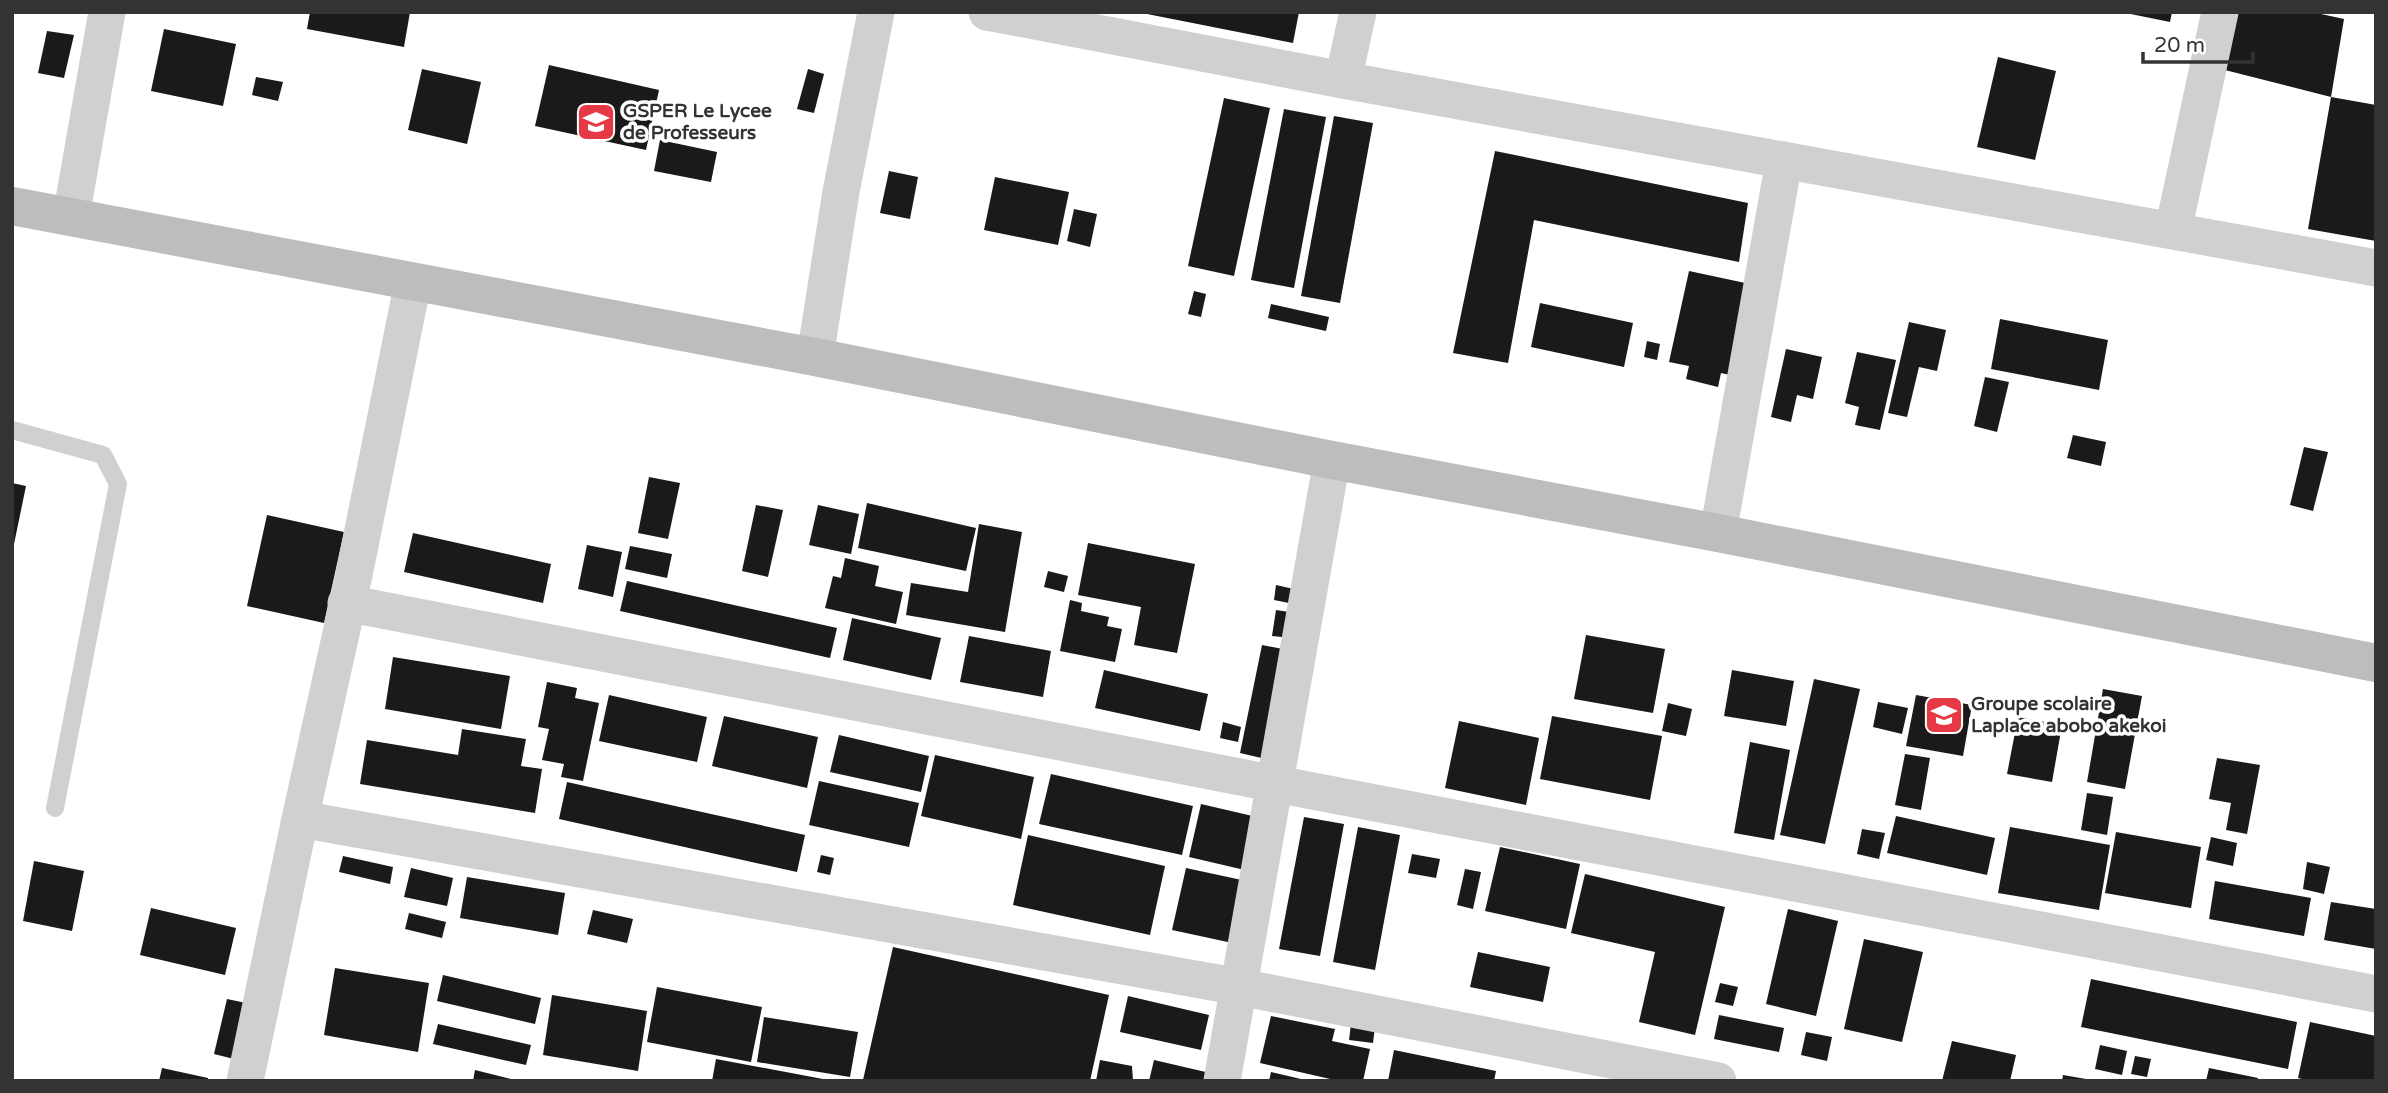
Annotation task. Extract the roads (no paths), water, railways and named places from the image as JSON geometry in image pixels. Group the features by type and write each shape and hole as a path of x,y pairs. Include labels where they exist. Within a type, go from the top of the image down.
{"street":[{"path":"71,217 107,12"},
{"path":"815,357 841,192 876,12"},
{"path":"988,12 1343,80 2376,268"},
{"path":"1343,80 1358,12"},
{"path":"2173,231 2220,12"},
{"path":"1718,533 1784,161"},
{"path":"12,206 815,357 2376,663"},
{"path":"245,1081 414,282"},
{"path":"1222,1081 1332,460"},
{"path":"346,603 2376,994"},
{"path":"300,819 1240,987 1718,1081"}],"lane":[{"path":"12,430 103,455 118,484 55,808"}],"place":[{"name":"GSPER Le Lycee de Professeurs","path":"596,122"},
{"name":"Groupe scolaire Laplace abobo akekoi","path":"1944,715"}]}
